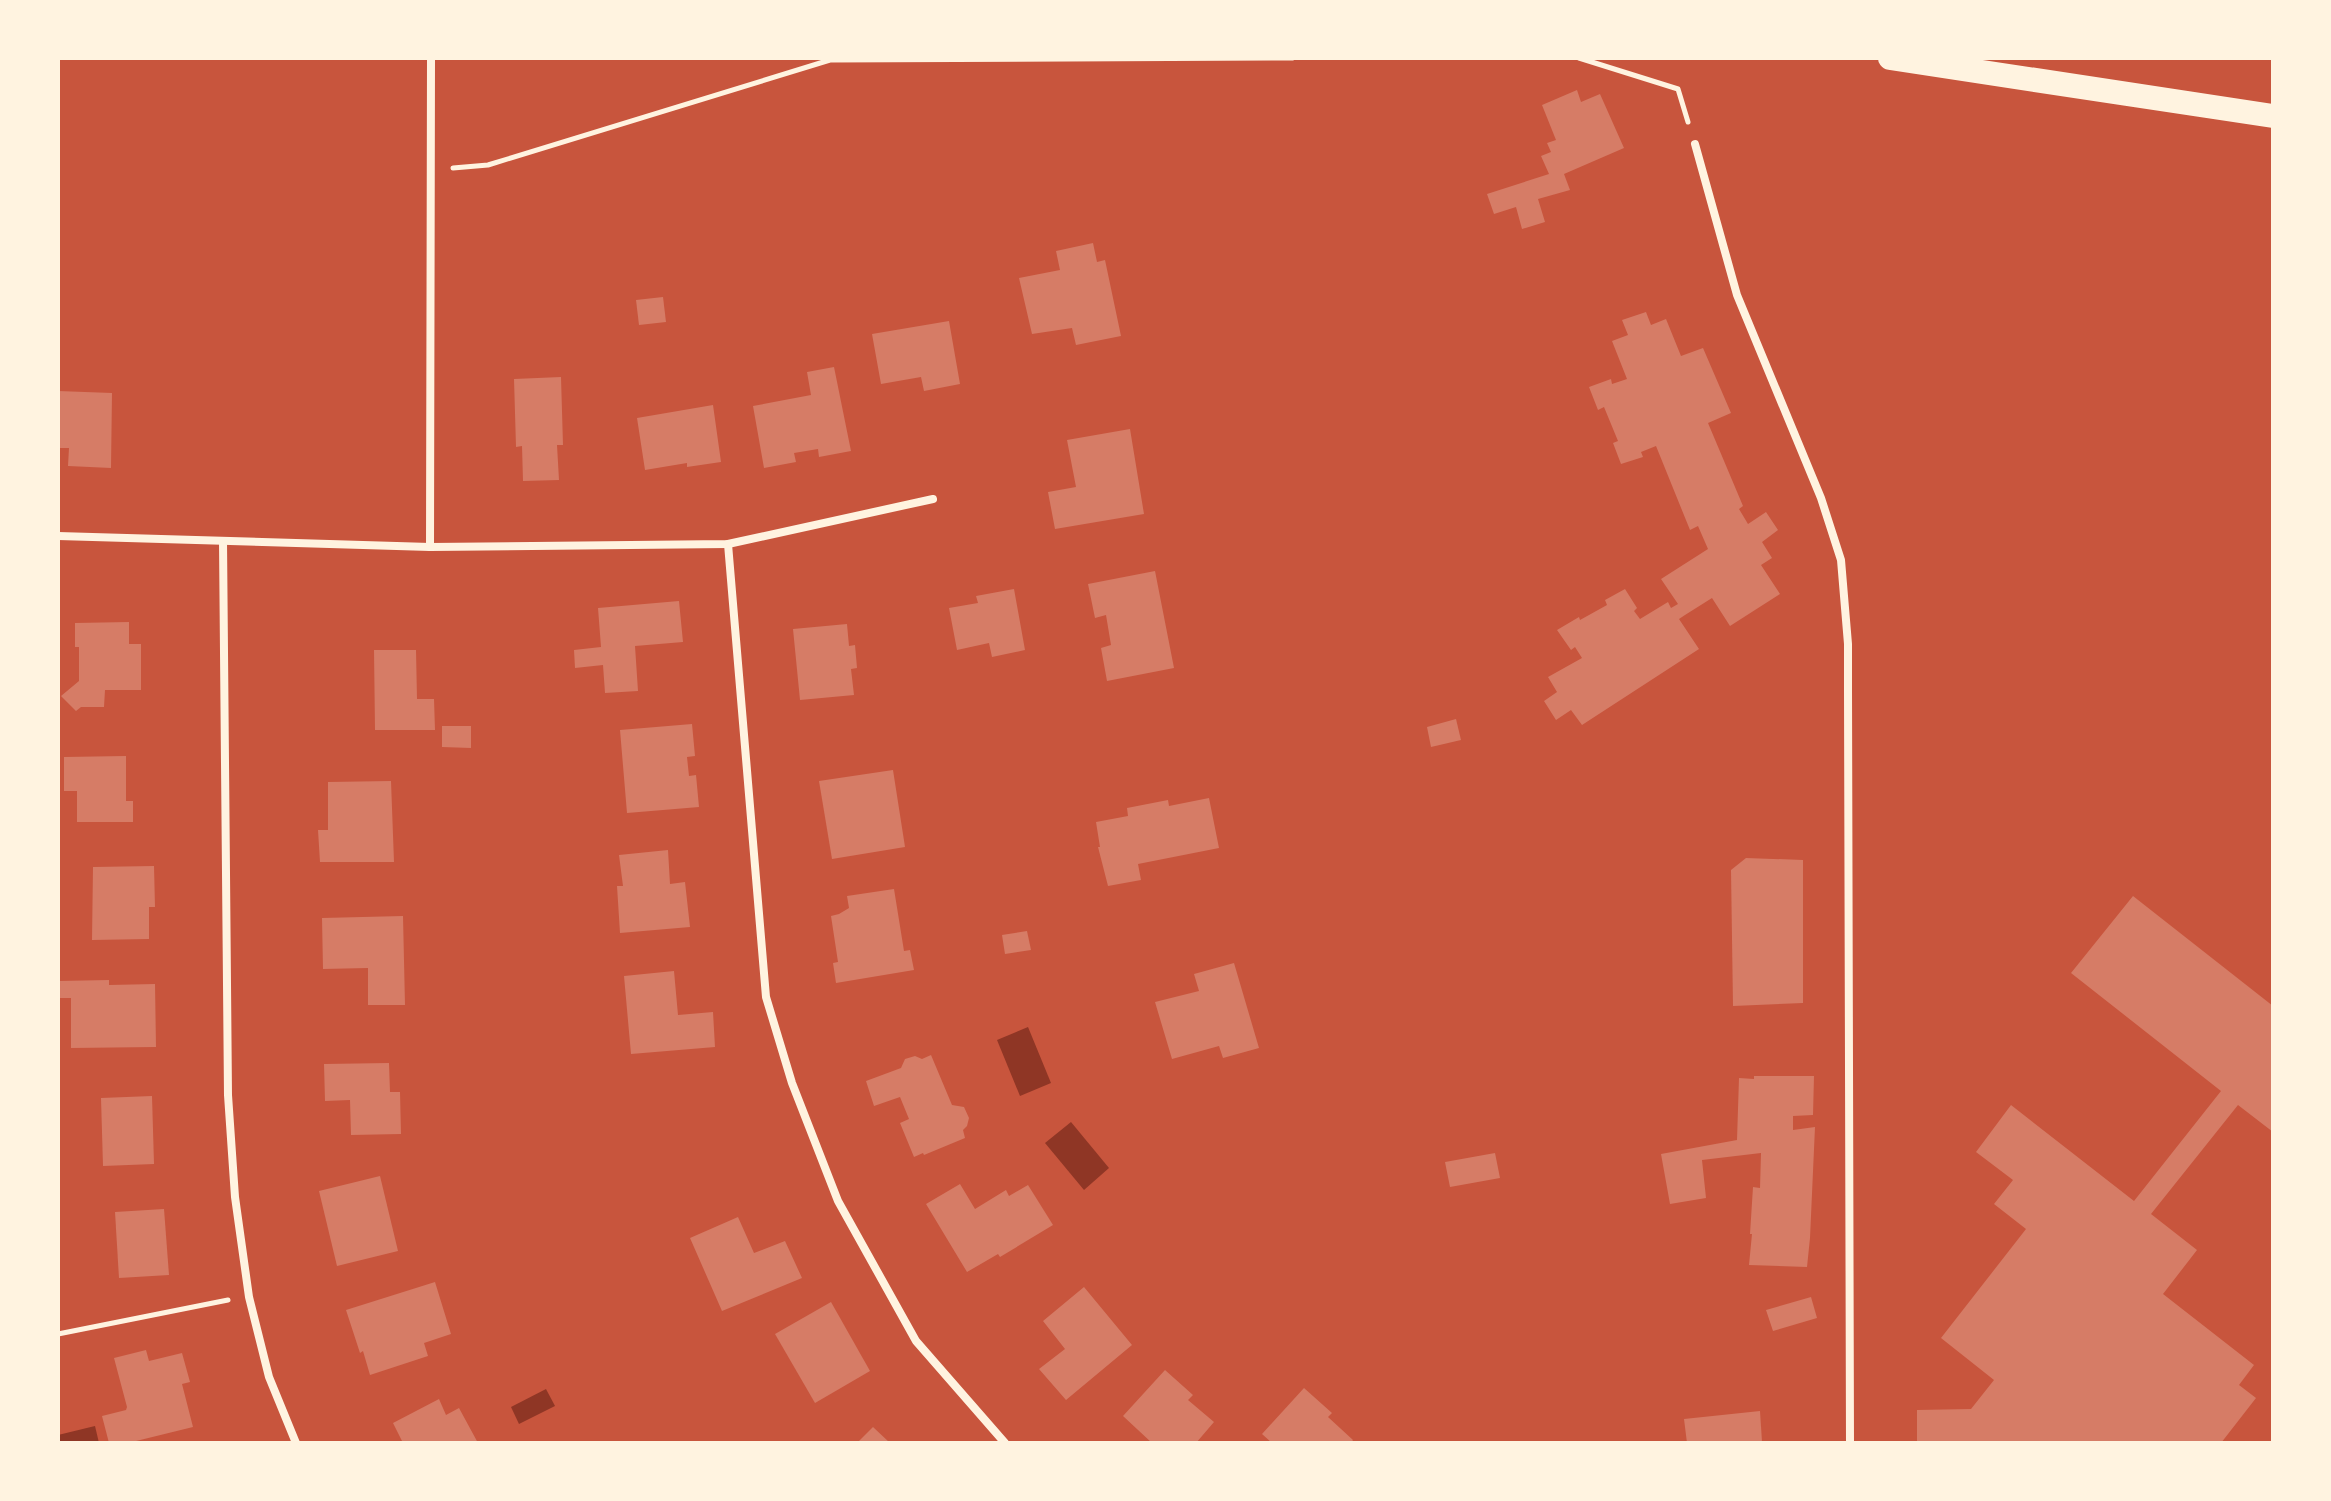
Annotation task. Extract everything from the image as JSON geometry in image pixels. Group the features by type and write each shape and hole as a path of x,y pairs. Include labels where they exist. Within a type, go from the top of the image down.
{"highway":[{"path":"1890,58 2273,116"}],"street":[{"path":"430,547 431,58"},
{"path":"1695,144 1737,295 1821,498 1841,560 1848,644 1850,1443"},
{"path":"58,536 430,547 728,544 933,499"},
{"path":"223,541 228,1095 235,1197 249,1297 269,1377 296,1443"},
{"path":"728,544 766,997 792,1083 838,1201 916,1341 1005,1443"}],"path":[{"path":"432,170 488,165 830,60 1293,58"},
{"path":"1579,58 1678,89 1695,144"},
{"path":"58,1334 249,1297"}],"shaded area":[{"path":"1028,1027 1051,1083 1020,1096 997,1040"},
{"path":"1071,1122 1109,1168 1084,1190 1045,1143"},
{"path":"546,1389 555,1406 519,1424 511,1407"},
{"path":"95,1426 99,1443 58,1443 58,1435"}],"building":[{"path":"1577,90 1581,102 1600,94 1624,148 1564,174 1570,190 1538,199 1545,222 1522,229 1516,207 1494,214 1487,194 1549,174 1541,156 1551,152 1547,143 1556,140 1542,105"},
{"path":"1093,243 1097,262 1105,260 1121,336 1076,345 1072,328 1032,334 1019,278 1060,270 1056,251"},
{"path":"663,297 666,322 639,325 636,300"},
{"path":"1646,312 1651,325 1666,319 1681,356 1703,348 1731,413 1708,423 1743,506 1739,509 1748,524 1766,512 1778,530 1762,542 1772,558 1761,565 1780,594 1730,626 1712,598 1685,615 1679,619 1699,649 1582,725 1571,710 1556,720 1544,701 1557,692 1548,677 1582,658 1575,647 1571,650 1557,630 1607,605 1605,600 1625,589 1640,619 1668,602 1671,608 1678,604 1661,579 1708,549 1698,526 1690,530 1656,446 1641,452 1643,457 1621,464 1613,443 1618,441 1604,407 1598,410 1589,387 1611,379 1612,384 1627,379 1612,341 1628,335 1622,320"},
{"path":"949,321 960,384 924,391 921,377 881,384 872,334"},
{"path":"834,367 851,451 819,457 818,449 794,453 796,462 764,468 753,406 811,395 807,372"},
{"path":"561,377 563,445 557,445 559,480 523,481 522,446 516,447 514,379"},
{"path":"58,391 112,393 111,468 68,466 69,448 58,448"},
{"path":"713,405 721,462 687,467 687,463 645,470 637,418"},
{"path":"1130,429 1144,514 1055,529 1048,492 1076,487 1067,440"},
{"path":"1155,571 1174,668 1107,681 1101,648 1111,645 1106,615 1095,618 1088,584"},
{"path":"1014,589 1025,650 992,657 989,643 957,650 949,608 978,603 976,596"},
{"path":"679,601 683,642 635,646 638,691 605,693 603,665 575,668 574,650 601,647 598,608"},
{"path":"129,622 129,644 141,644 141,690 105,690 104,707 81,707 76,711 61,696 79,681 75,623"},
{"path":"847,624 849,646 855,645 857,668 851,669 854,695 800,700 793,629"},
{"path":"374,650 416,650 417,699 434,699 435,730 375,730"},
{"path":"1456,719 1461,740 1431,747 1427,727"},
{"path":"692,724 695,756 687,757 689,776 696,775 699,807 627,813 620,730"},
{"path":"442,726 471,726 471,748 442,747"},
{"path":"126,756 126,801 133,801 133,822 77,822 77,791 64,791 64,757"},
{"path":"893,770 905,847 832,859 819,781"},
{"path":"391,781 394,862 320,862 318,830 328,830 328,782"},
{"path":"1209,798 1219,848 1138,864 1141,880 1108,886 1098,847 1096,822 1128,816 1127,808 1168,800 1169,806"},
{"path":"668,850 670,884 685,882 690,927 620,933 617,886 623,886 619,855"},
{"path":"1746,858 1803,860 1803,1003 1733,1006 1731,870"},
{"path":"154,866 155,907 149,907 149,939 92,940 93,867"},
{"path":"894,889 904,951 910,950 914,970 836,983 833,963 838,962 831,916 849,908 847,896"},
{"path":"2133,896 2273,1006 2273,1132 2238,1105 2151,1214 2197,1250 2163,1294 2254,1365 2239,1385 2256,1398 2221,1443 1917,1443 1917,1410 1971,1409 1994,1380 1941,1338 2026,1229 1994,1204 2013,1180 1976,1152 2011,1105 2134,1201 2221,1091 2071,973"},
{"path":"403,916 405,1005 368,1005 368,968 323,969 322,918"},
{"path":"1027,931 1031,950 1005,954 1002,935"},
{"path":"1234,963 1259,1048 1223,1058 1219,1046 1172,1059 1155,1002 1199,991 1194,974"},
{"path":"674,971 678,1015 713,1012 715,1047 631,1054 624,976"},
{"path":"109,980 109,985 155,984 156,1047 71,1048 71,998 58,998 58,981"},
{"path":"931,1055 952,1105 964,1107 969,1118 963,1130 965,1138 914,1157 900,1123 909,1119 900,1097 874,1106 866,1081 901,1068 905,1059 915,1056 922,1059"},
{"path":"389,1063 390,1092 400,1092 401,1134 351,1135 350,1100 325,1101 324,1064"},
{"path":"1754,1076 1814,1076 1813,1115 1793,1116 1793,1130 1815,1127 1807,1267 1749,1265 1753,1187 1760,1188 1761,1153 1702,1160 1706,1198 1670,1204 1661,1154 1737,1140 1739,1078 1754,1079"},
{"path":"152,1096 154,1164 103,1166 101,1098"},
{"path":"1495,1153 1500,1178 1450,1187 1445,1162"},
{"path":"380,1176 398,1251 337,1266 319,1191"},
{"path":"960,1184 975,1209 1006,1190 1009,1196 1028,1185 1053,1225 1000,1257 998,1254 967,1272 926,1204"},
{"path":"164,1209 169,1275 119,1278 115,1212"},
{"path":"738,1217 754,1253 785,1241 802,1278 722,1311 690,1238"},
{"path":"435,1282 451,1334 424,1343 428,1356 370,1375 346,1310"},
{"path":"1084,1287 1132,1345 1066,1400 1039,1369 1065,1349 1043,1321"},
{"path":"1811,1297 1817,1318 1773,1331 1766,1310"},
{"path":"831,1302 870,1371 815,1403 775,1334"},
{"path":"146,1350 149,1361 182,1353 190,1382 182,1384 193,1427 128,1443 109,1443 102,1416 126,1410 127,1407 114,1358"},
{"path":"1165,1370 1193,1395 1188,1400 1214,1422 1196,1443 1152,1443 1123,1416"},
{"path":"1304,1388 1332,1413 1328,1417 1353,1440 1351,1443 1272,1443 1262,1434"},
{"path":"439,1399 446,1415 459,1408 478,1443 403,1443 393,1423"},
{"path":"1760,1411 1762,1442 1687,1443 1684,1419"},
{"path":"873,1427 890,1443 857,1443"}]}
